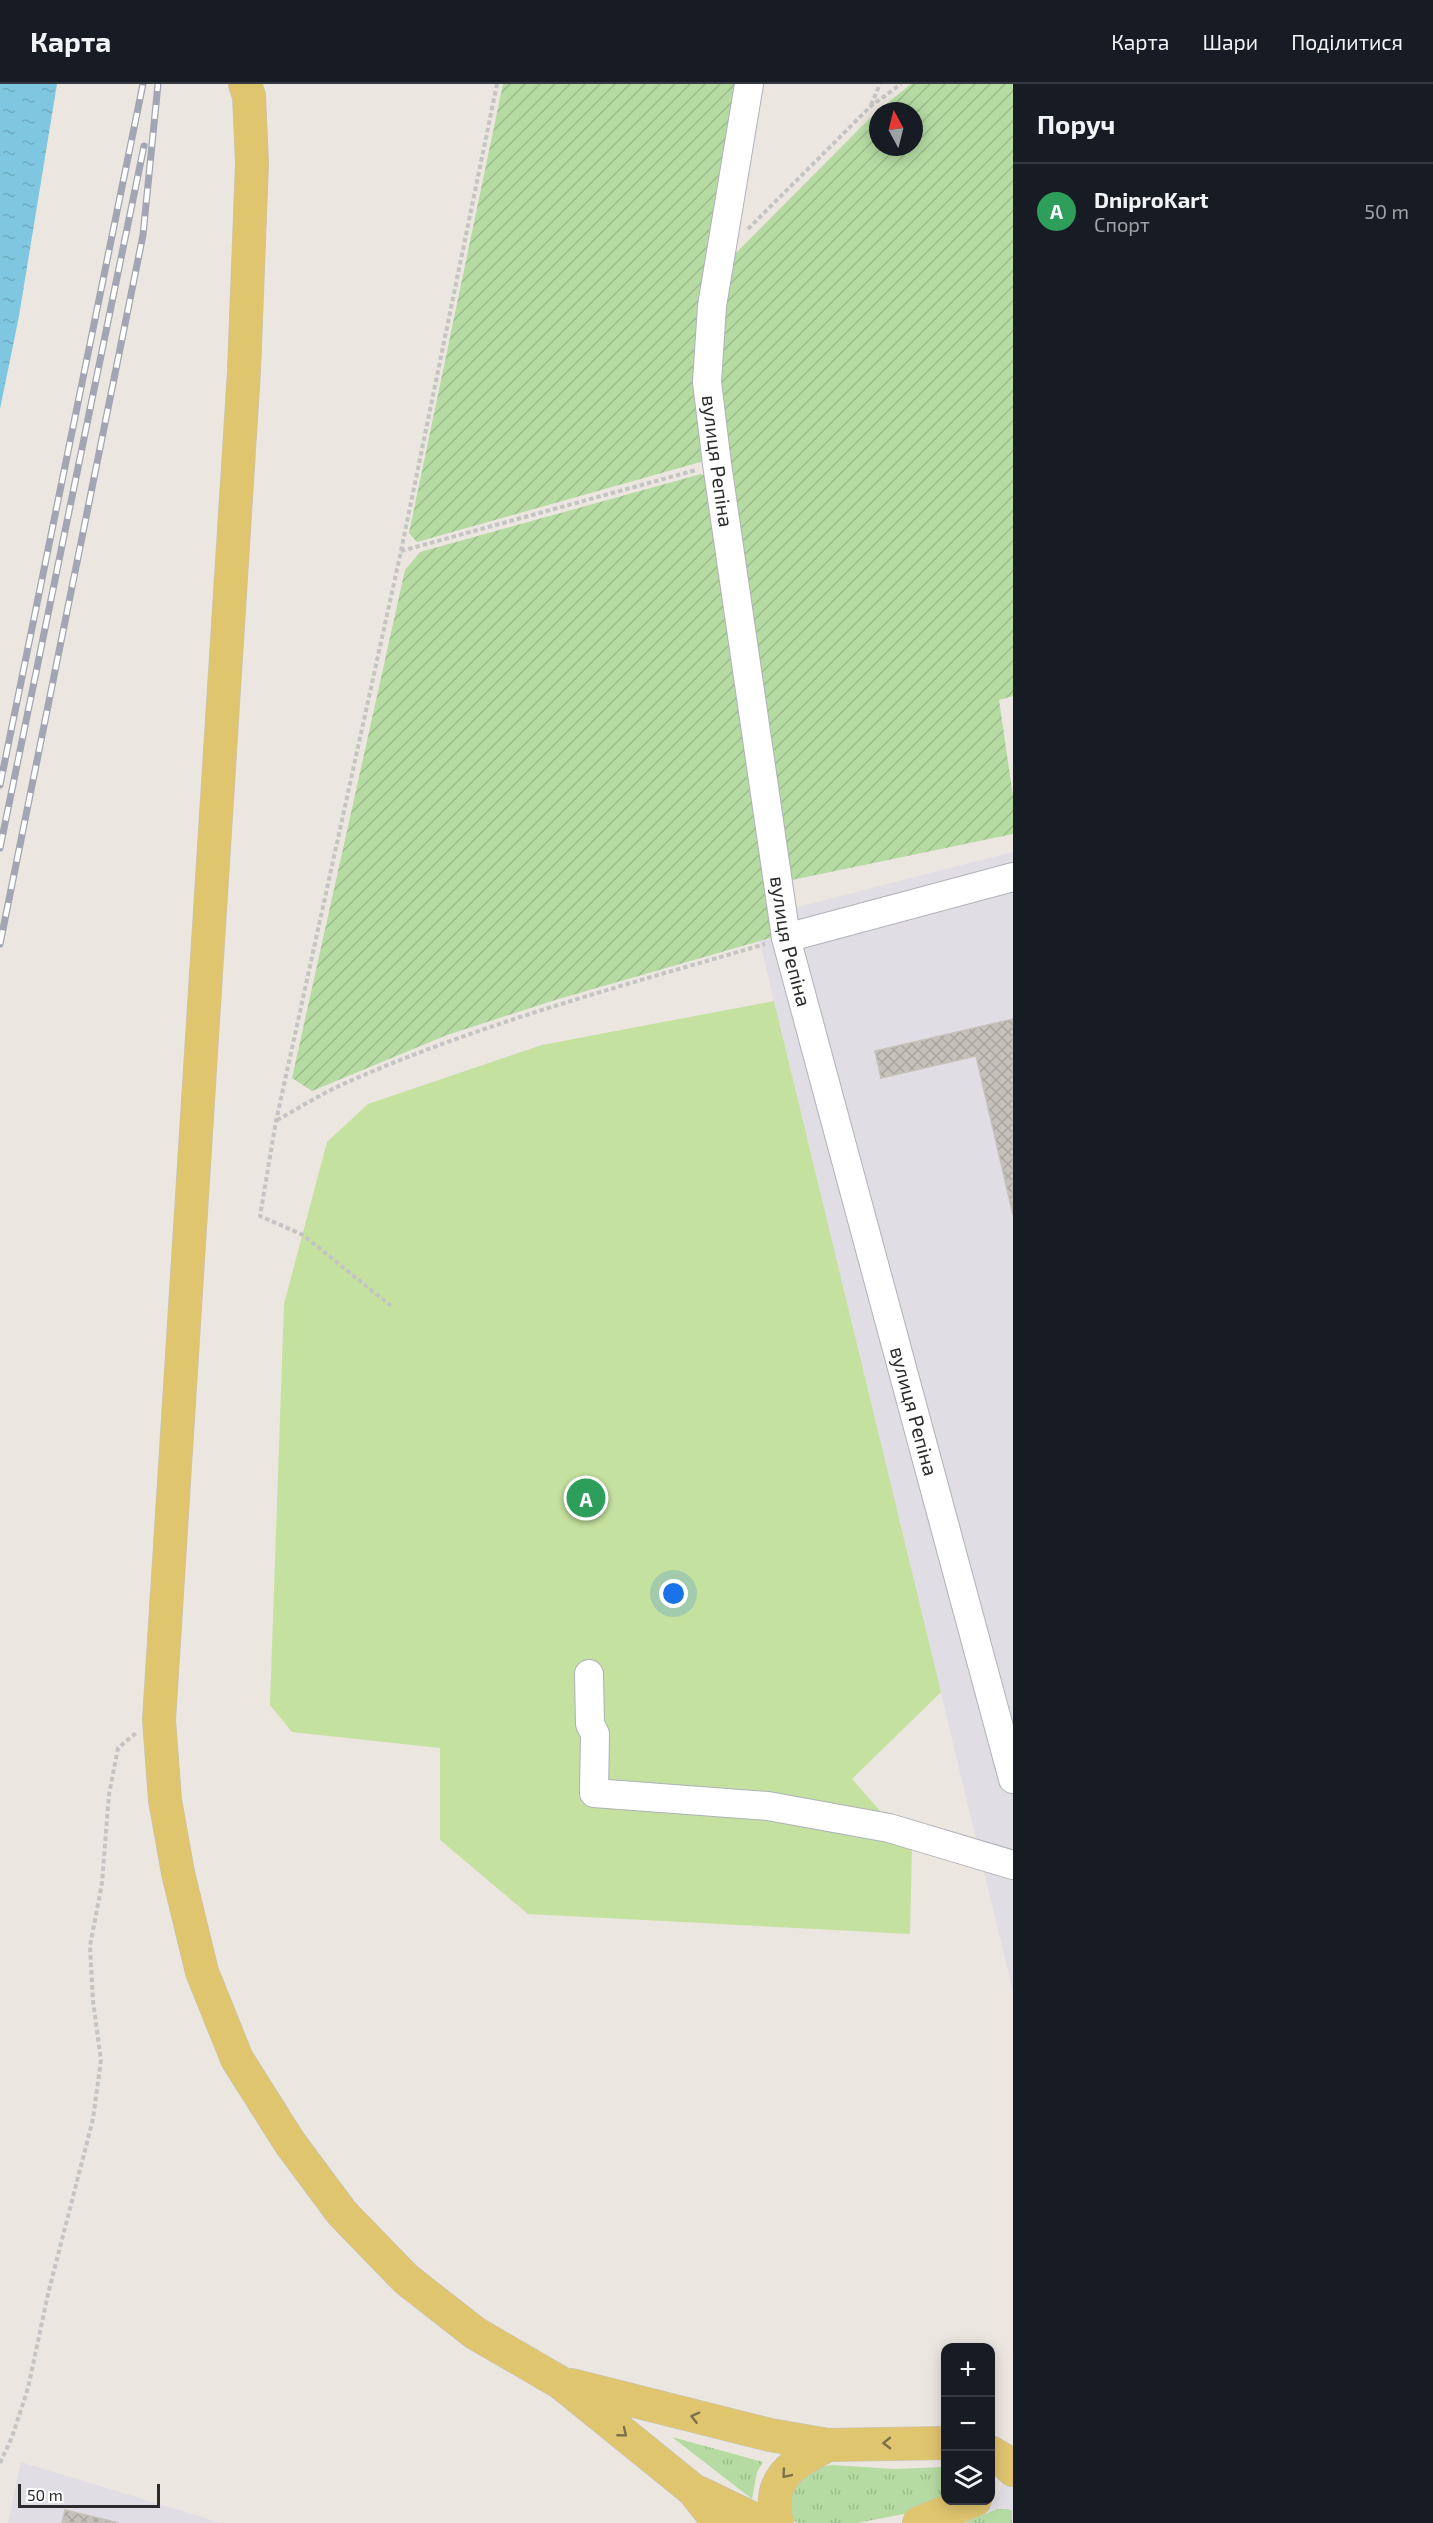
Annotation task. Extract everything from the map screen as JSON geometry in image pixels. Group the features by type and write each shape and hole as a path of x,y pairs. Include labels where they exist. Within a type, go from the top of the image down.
{"main road":[{"path":"248,88 252,163 244,371 159,1720 165,1800 178,1873 202,1972 237,2059 290,2143 342,2213 406,2279 475,2333 561,2383 693,2490 719,2523"},
{"path":"561,2383 770,2436 828,2445 941,2443"},
{"path":"995,2438 1013,2436"},
{"path":"777,2523 775,2502 778,2483 782,2476 797,2462 828,2445"},
{"path":"995,2455 1013,2470"},
{"path":"995,2492 1013,2485"},
{"path":"693,2490 762,2523"},
{"path":"919,2523 963,2505"}],"street":[{"name":"вулиця Репіна","path":"749,84 711,306 707,382 786,938 1013,1779"},
{"path":"786,938 1013,877"},
{"path":"589,1674 590,1724 595,1734 594,1793 768,1806 889,1828 1013,1865"}],"path":[{"path":"391,1306 361,1279 303,1235 260,1216 276,1121 401,551 497,84"},
{"path":"873,102 880,84"},
{"path":"876,102 901,84"},
{"path":"719,257 869,108"},
{"path":"401,551 717,464"},
{"path":"276,1121 339,1086 449,1040 557,1005 786,938"},
{"path":"0,2463 12,2437 28,2388 48,2294 93,2119 101,2060 93,2001 90,1946 102,1883 109,1794 118,1748 141,1729 159,1720"}],"shaded area":[{"path":"1013,852 1013,1992 754,918"},
{"path":"21,2462 221,2523 8,2523"},
{"path":"1013,2467 1013,2523 981,2523 991,2505 995,2505 995,2498"}],"green space":[{"path":"503,84 739,84 704,461 417,542 409,533"},
{"path":"911,84 1013,84 1013,696 999,700 1013,796 1013,834 787,881 717,381 721,309 733,256 869,119 869,156 923,156 923,102 889,102"},
{"path":"701,474 711,479 775,931 770,938 555,1000 447,1035 312,1091 292,1078 405,570 420,552"},
{"path":"774,1001 941,1692 852,1779 912,1847 910,1934 528,1914 440,1840 440,1748 292,1732 270,1705 284,1304 327,1142 368,1104 542,1045"},
{"path":"672,2437 763,2462 757,2472 752,2499"},
{"path":"833,2465 895,2469 941,2467 941,2499 909,2513 857,2523 797,2523 791,2518 787,2487 811,2468"},
{"path":"997,2509 1012,2511 1012,2523 964,2523"}],"water":[{"path":"0,84 57,84 19,316 0,409"}],"building":[{"path":"1013,1019 1013,1215 976,1056 881,1078 875,1051"},
{"path":"65,2510 119,2523 62,2523"}],"railway":[{"path":"0,785 143,84"},
{"path":"0,944 143,235 158,84"},
{"path":"0,848 144,146"}],"place":[{"name":"DniproKart","path":"586,1498"}]}
